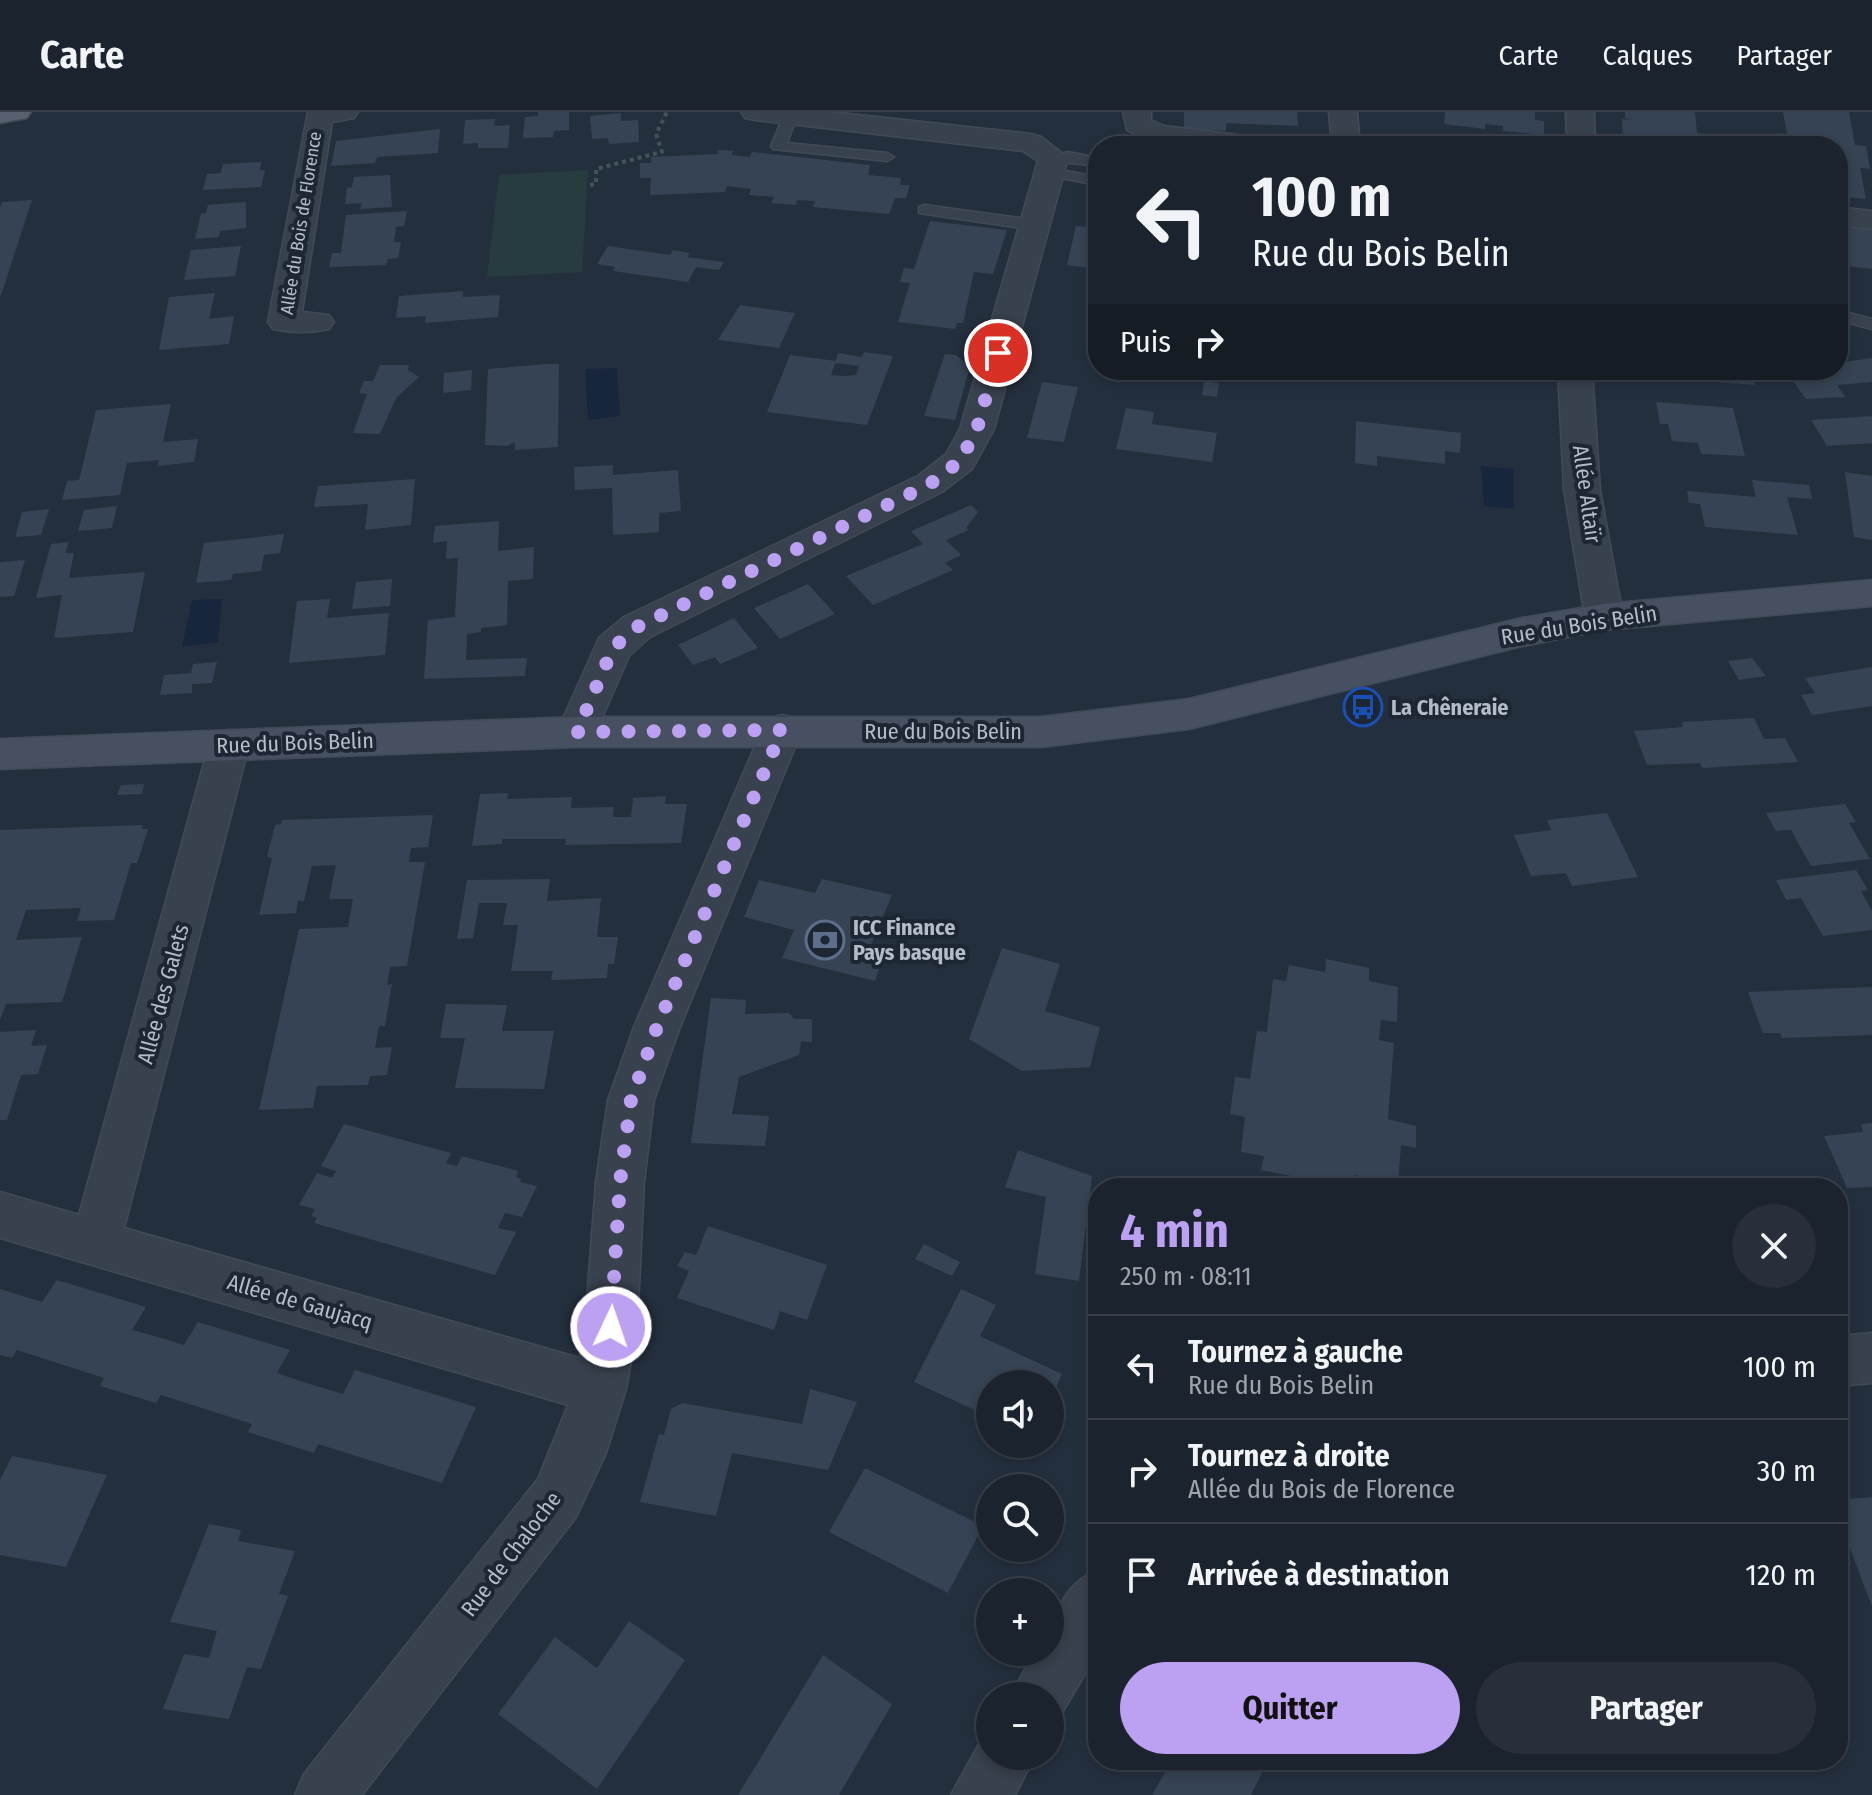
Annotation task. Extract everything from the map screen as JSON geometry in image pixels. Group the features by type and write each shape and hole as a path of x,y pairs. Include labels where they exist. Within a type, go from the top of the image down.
{"main road":[{"path":"0,115 17,112"}],"street":[{"name":"Allée du Bois de Florence","path":"318,322 284,322 319,116 344,112"},
{"path":"577,732 613,648 637,627 930,484 960,461 977,429 1051,165 1031,143 755,112"},
{"path":"1343,112 1345,136"},
{"path":"1580,112 1581,136"},
{"path":"1137,118 1170,136"},
{"path":"1848,217 1872,220"},
{"name":"Allée Altaïr","path":"1576,380 1582,490 1604,617"},
{"name":"Rue du Bois Belin","path":"0,754 577,732 1041,732 1189,714 1522,632 1604,617 1872,593"},
{"name":"Rue de Chaloche","path":"325,1795 557,1498 579,1453 600,1389 611,1327 620,1182 631,1100 657,1027 782,730"},
{"name":"Allée des Galets","path":"96,1242 229,745"},
{"name":"Allée de Gaujacq","path":"0,1215 600,1389"},
{"path":"1848,1360 1872,1358"},
{"path":"1048,1682 1088,1615"},
{"path":"981,1795 996,1770"}],"lane":[{"path":"790,117 778,146 887,157"},
{"path":"1051,165 1068,156 1088,160"},
{"path":"1051,165 1088,178"},
{"path":"924,210 1035,225"},
{"path":"1848,318 1872,324"}],"path":[{"path":"590,185 596,184 596,169 662,152 656,134 667,112"}],"green space":[{"path":"588,170 582,272 487,277 499,175"}],"water":[{"path":"617,368 620,416 588,420 585,369"},
{"path":"1481,466 1514,469 1514,509 1484,506"},
{"path":"222,599 218,642 182,647 192,600"}],"building":[{"path":"538,112 569,112 569,130 554,131 553,137 523,138 525,117 538,116"},
{"path":"1184,112 1297,112 1298,126 1226,123 1226,131 1184,129"},
{"path":"1445,112 1535,112 1535,120 1544,121 1544,135 1503,131 1503,126 1485,124 1485,129 1444,124"},
{"path":"1625,112 1695,112 1697,133 1714,136 1623,136 1622,119 1632,120 1625,118"},
{"path":"1783,112 1849,112 1855,145 1866,146 1870,169 1860,168 1866,199 1848,197 1848,136 1775,136 1775,133 1787,134"},
{"path":"621,113 621,121 638,120 639,142 609,144 608,138 592,139 590,116"},
{"path":"495,119 494,126 510,125 508,148 478,148 478,143 463,144 465,120"},
{"path":"440,129 438,153 377,157 375,163 331,166 336,141"},
{"path":"718,150 734,151 731,155 750,157 752,152 870,165 868,175 901,178 900,185 910,185 906,198 895,198 889,214 813,207 815,201 797,200 796,205 771,203 774,197 749,195 751,189 727,186 725,192 650,195 651,178 640,178 640,163 651,163 651,157 718,154"},
{"path":"261,162 260,170 265,170 261,187 203,190 207,174 221,173 223,164"},
{"path":"390,175 392,207 360,209 362,203 345,204 347,188 352,187 354,177"},
{"path":"32,200 1,295 0,295 2,202"},
{"path":"246,202 246,228 220,231 219,237 195,239 201,214 206,213 208,205"},
{"path":"407,211 404,226 396,227 394,242 401,242 398,258 388,259 386,265 329,267 332,253 341,253 346,215"},
{"path":"930,221 1007,230 993,274 974,272 963,323 957,323 955,329 898,322 910,283 900,282 904,268 914,269"},
{"path":"1076,226 1088,227 1088,268 1067,265"},
{"path":"1848,227 1872,230 1872,269 1848,266"},
{"path":"241,246 235,276 184,280 191,250"},
{"path":"608,246 670,255 673,250 690,253 687,257 724,262 719,270 696,267 688,282 613,271 615,267 597,264"},
{"path":"463,291 463,297 500,295 498,317 425,323 426,316 396,318 399,296"},
{"path":"215,293 209,319 234,316 229,344 159,350 169,297"},
{"path":"740,305 795,313 779,348 718,340"},
{"path":"864,352 893,356 867,425 767,412 790,355 836,361 838,353 862,357","holes":["835,363 859,366 856,375 831,375"]},
{"path":"945,354 956,355 970,367 955,420 924,416"},
{"path":"1872,358 1872,382 1837,385 1845,397 1806,399 1792,380 1848,380 1848,362"},
{"path":"559,364 558,447 515,450 515,442 507,446 485,445 488,369"},
{"path":"380,365 409,365 408,370 419,377 396,398 380,434 353,433 367,394 359,393 364,381 373,381"},
{"path":"472,370 471,390 443,393 444,373"},
{"path":"1693,380 1753,380 1755,385"},
{"path":"1204,381 1219,383 1217,397 1202,395"},
{"path":"1042,382 1078,387 1064,442 1027,438"},
{"path":"1656,402 1733,408 1745,456 1701,454 1698,443 1672,441 1668,424 1660,424"},
{"path":"171,404 163,442 198,439 194,462 158,466 159,460 127,463 120,495 62,500 67,481 79,480 96,410"},
{"path":"1126,408 1154,412 1152,424 1217,433 1212,462 1116,449"},
{"path":"1872,416 1872,443 1827,446 1811,420"},
{"path":"1356,421 1461,433 1460,453 1445,451 1445,464 1377,456 1377,466 1355,463"},
{"path":"613,465 613,475 678,470 681,511 659,513 659,532 613,535 612,488 575,490 574,467"},
{"path":"1845,472 1872,476 1872,540 1854,537"},
{"path":"415,479 411,525 365,530 368,504 314,507 318,486"},
{"path":"1752,480 1809,485 1812,499 1787,497 1798,535 1705,527 1700,504 1689,503 1687,491 1756,497"},
{"path":"971,505 978,512 966,528 969,530 946,540 961,555 945,563 953,570 873,605 846,576 923,544 911,531"},
{"path":"117,506 112,528 78,531 84,510"},
{"path":"49,509 41,535 15,537 22,512"},
{"path":"499,521 498,551 534,547 533,579 508,581 507,625 481,628 481,632 467,634 466,660 527,658 525,676 424,679 428,620 455,617 458,558 446,559 447,541 433,543 435,526"},
{"path":"284,534 280,553 264,555 261,571 233,574 231,580 196,583 204,543"},
{"path":"69,542 65,553 74,553 69,578 145,572 133,632 54,638 62,595 36,598 51,544"},
{"path":"25,560 14,596 0,597 0,562"},
{"path":"392,579 390,606 352,609 356,582"},
{"path":"808,584 835,614 780,639 754,608"},
{"path":"330,599 327,618 389,613 385,655 289,663 297,601"},
{"path":"734,618 758,648 720,664 715,657 693,665 678,645"},
{"path":"1752,658 1766,676 1739,680 1728,661"},
{"path":"217,662 212,683 192,684 192,693 160,695 164,675 191,673 193,664"},
{"path":"1872,667 1872,706 1812,715 1801,695 1815,693 1805,678"},
{"path":"1754,718 1764,739 1785,738 1798,762 1702,768 1700,763 1647,765 1634,731 1683,727 1682,722"},
{"path":"144,784 142,794 117,795 121,785"},
{"path":"508,793 507,799 572,797 571,808 614,807 613,817 631,817 633,798 666,796 665,804 687,804 681,843 565,845 566,839 502,839 502,844 472,846 480,794"},
{"path":"1845,804 1856,822 1849,823 1870,859 1811,866 1791,830 1776,831 1766,813"},
{"path":"1607,813 1638,877 1572,886 1566,873 1531,876 1514,835 1551,830 1547,820"},
{"path":"433,815 428,847 411,848 409,862 425,862 407,966 390,967 387,985 392,984 385,1026 379,1026 375,1048 392,1047 387,1075 370,1076 368,1085 317,1086 313,1108 259,1110 299,929 348,927 353,899 329,899 336,865 312,866 304,901 298,901 296,913 259,915 272,858 267,857 275,825 281,824 282,820"},
{"path":"143,825 142,829 148,829 137,863 131,863 114,920 77,921 81,908 26,910 16,940 82,937 62,1002 6,1004 0,1020 0,830"},
{"path":"1856,870 1868,890 1861,891 1872,911 1872,930 1823,936 1801,898 1786,900 1776,880"},
{"path":"550,879 547,901 601,898 597,937 618,937 614,964 608,964 607,978 551,980 553,971 511,971 518,925 503,925 507,903 479,903 473,938 457,939 467,880"},
{"path":"822,879 892,895 870,947 885,951 875,981 782,958 794,930 744,917 759,880 815,893"},
{"path":"1002,948 1060,964 1045,1011 1100,1027 1090,1067 1022,1071 969,1039"},
{"path":"1326,959 1369,968 1369,981 1398,987 1397,1022 1381,1020 1379,1040 1394,1043 1388,1119 1416,1126 1416,1148 1401,1145 1398,1178 1355,1175 1355,1178 1301,1178 1261,1170 1264,1156 1241,1152 1245,1117 1230,1114 1235,1077 1250,1079 1257,1031 1267,1032 1273,979 1286,981 1289,965 1325,972"},
{"path":"1872,987 1872,1035 1782,1038 1780,1033 1763,1033 1748,992"},
{"path":"711,998 746,1000 745,1014 789,1013 794,1019 812,1019 812,1042 801,1041 799,1055 739,1077 732,1114 769,1116 765,1146 691,1143"},
{"path":"446,1004 507,1005 502,1031 554,1031 544,1089 455,1088 465,1038 440,1038"},
{"path":"36,1030 31,1046 47,1045 38,1074 21,1075 7,1120 0,1120 0,1032"},
{"path":"1872,1123 1872,1187 1848,1188 1848,1178 1843,1178 1824,1136 1863,1132 1861,1124"},
{"path":"344,1124 451,1153 446,1163 457,1166 462,1156 518,1171 516,1177 521,1179 520,1182 537,1186 522,1217 505,1213 498,1228 516,1232 495,1275 314,1223 317,1218 311,1216 315,1209 299,1205 317,1173 332,1178 336,1171 321,1166"},
{"path":"1018,1150 1092,1176 1088,1178 1088,1208 1079,1281 1035,1274 1046,1197 1005,1187"},
{"path":"708,1226 827,1265 807,1320 780,1311 774,1330 677,1298 689,1271 677,1266 685,1252 696,1255"},
{"path":"924,1244 960,1262 952,1276 915,1259"},
{"path":"57,1280 146,1307 132,1330 184,1345 198,1322 290,1350 277,1373 303,1382 343,1394 355,1370 476,1407 442,1483 318,1444 314,1453 248,1432 252,1424 161,1395 156,1403 100,1386 104,1378 17,1350 12,1358 0,1355 0,1289 42,1302"},
{"path":"961,1289 996,1305 980,1336 1053,1370 976,1370 976,1411 914,1382"},
{"path":"810,1389 857,1402 828,1470 732,1453 716,1516 640,1502 659,1434 664,1435 671,1409 682,1403 802,1424"},
{"path":"12,1456 107,1475 66,1567 0,1555 0,1480"},
{"path":"865,1468 976,1523 976,1539 948,1593 829,1532"},
{"path":"1872,1497 1872,1606 1848,1543 1848,1499"},
{"path":"209,1524 241,1530 238,1541 295,1551 279,1594 288,1596 261,1669 247,1667 229,1719 163,1709 184,1654 209,1658 217,1631 170,1622"},
{"path":"629,1621 685,1660 597,1789 498,1714 555,1637 597,1668"},
{"path":"823,1655 892,1704 839,1795 738,1795"},
{"path":"1166,1770 1263,1770 1251,1795 1152,1795"}],"place":[{"name":"La Chêneraie","path":"1363,707"},
{"name":"ICC Finance Pays basque","path":"825,940"}],"route":[{"path":"611,1327 620,1182 631,1100 657,1027 782,730 577,732 613,648 637,627 930,484 960,461 977,429 998,353"}]}
